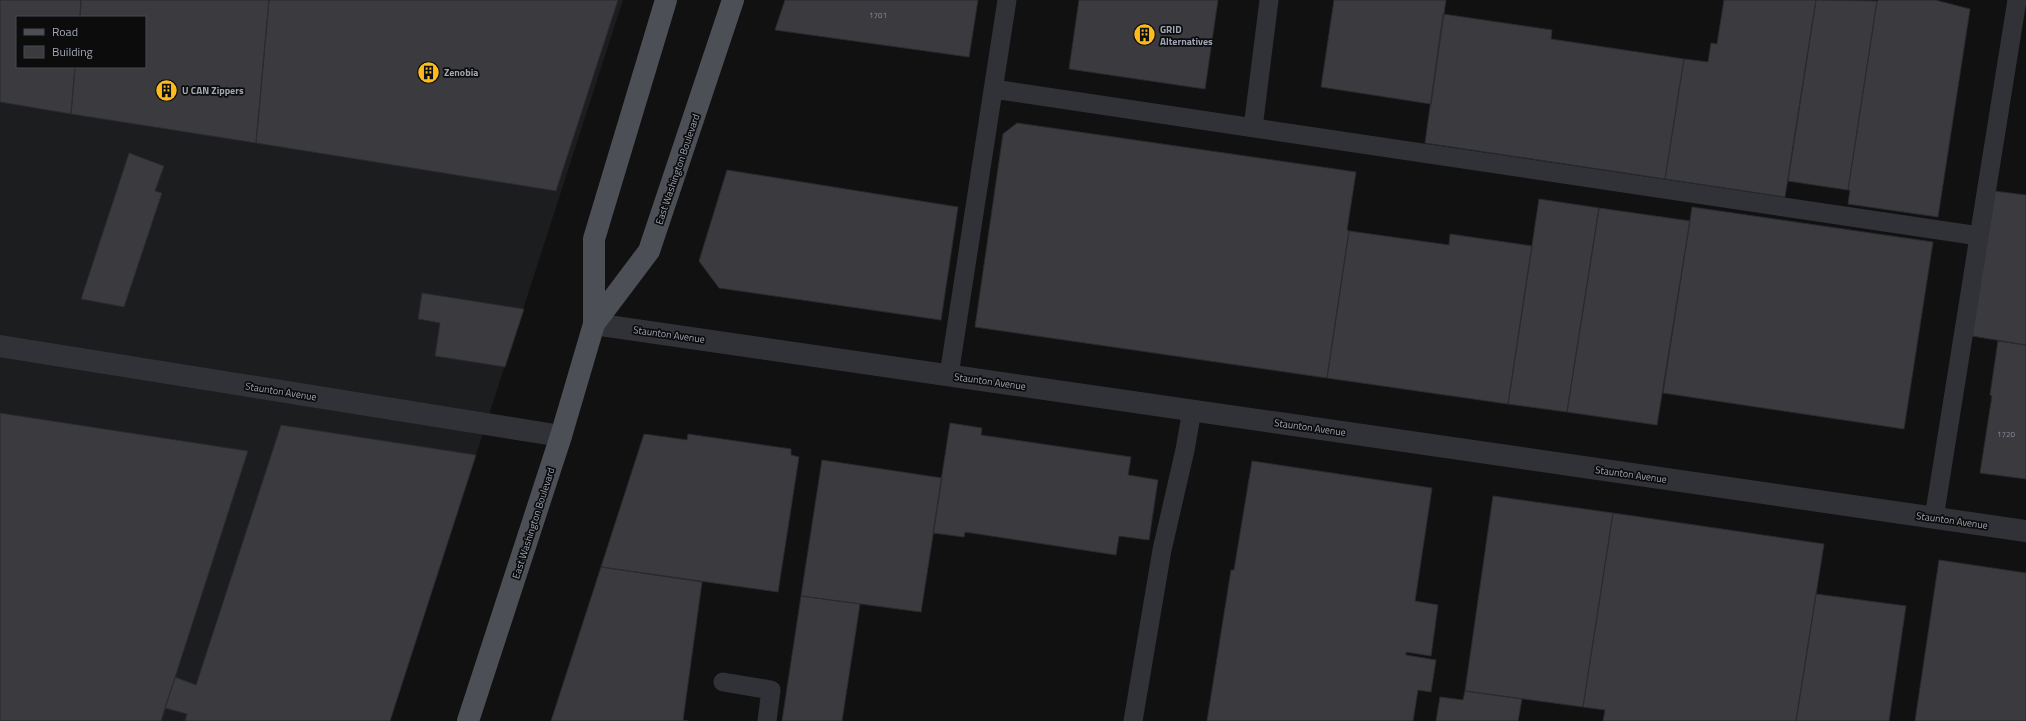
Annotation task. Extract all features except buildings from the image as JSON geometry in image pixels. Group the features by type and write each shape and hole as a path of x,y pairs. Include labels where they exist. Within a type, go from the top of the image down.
{"main road":[{"name":"East Washington Boulevard","path":"468,721 561,436 594,324 594,240 666,0"},
{"name":"East Washington Boulevard","path":"594,324 649,251 734,0"}],"street":[{"name":"Staunton Avenue","path":"594,324 2026,531"},
{"name":"Staunton Avenue","path":"0,346 561,436"}],"lane":[{"path":"949,375 1007,0"},
{"path":"1253,128 1269,0"},
{"path":"1934,518 2017,0"},
{"path":"993,89 1979,236"},
{"path":"1133,721 1162,550 1185,450 1192,410"},
{"path":"722,682 771,690 767,721"}],"shaded area":[{"path":"0,0 623,0 390,721 0,721"}],"place":[{"name":"GRID Alternatives","path":"1144,35"},
{"name":"Zenobia","path":"429,72"},
{"name":"U CAN Zippers","path":"167,90"}]}
